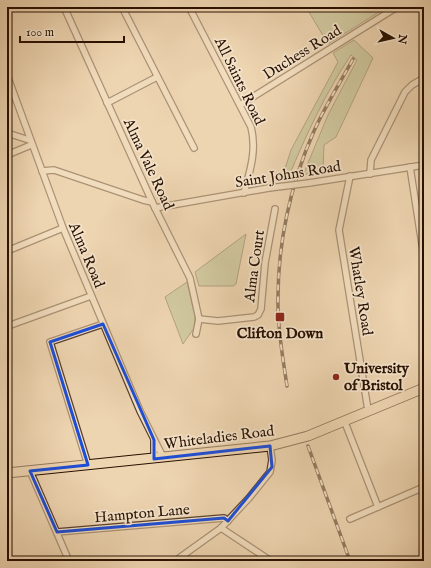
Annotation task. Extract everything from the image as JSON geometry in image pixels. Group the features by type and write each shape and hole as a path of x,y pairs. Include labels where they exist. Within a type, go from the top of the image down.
{"main road":[{"name":"Whiteladies Road","path":"7,473 270,446 308,436 368,410 423,392"}],"street":[{"name":"Alma Vale Road","path":"64,7 152,202 190,278 199,319 196,334"},
{"path":"122,7 194,148"},
{"name":"All Saints Road","path":"190,7 240,105 254,138 250,170 244,193"},
{"name":"Duchess Road","path":"240,105 397,7"},
{"name":"Alma Road","path":"7,75 30,142 63,228 154,440 159,458"},
{"path":"107,103 157,77"},
{"path":"370,174 371,160 405,92 412,85 424,78"},
{"path":"7,133 30,142"},
{"path":"7,155 30,142"},
{"name":"Saint Johns Road","path":"155,208 269,188 424,165"},
{"path":"410,167 424,257"},
{"path":"42,171 54,170 152,202"},
{"name":"Whatley Road","path":"350,176 339,230 368,410"},
{"name":"Alma Court","path":"199,319 218,321 254,317 258,315 262,308 265,263 275,209"},
{"path":"7,251 63,228"},
{"path":"8,326 92,296"},
{"path":"88,465 50,342 103,324"},
{"path":"344,420 378,507"},
{"path":"176,561 228,521 267,477 272,466 270,446"},
{"path":"30,471 69,561"},
{"path":"350,519 424,487"},
{"name":"Hampton Lane","path":"57,532 224,518 228,521"},
{"path":"220,528 271,561"}],"highlighted area":[{"path":"103,324 154,440 154,459 270,446 272,467 228,521 224,518 57,532 30,471 88,465 50,342"}],"green space":[{"path":"306,7 387,7 328,44"},
{"path":"354,40 373,58 336,137 324,145 323,171 303,175 328,115 357,60 351,55 317,114 289,176 282,178 291,150 338,62 333,53"},
{"path":"246,234 236,284 233,286 199,286 195,272"},
{"path":"187,282 195,316 194,328 183,344 165,297"}],"railway":[{"path":"287,386 278,315 278,283 287,216 298,173 314,131 353,59"},
{"path":"308,446 350,561"}],"place":[{"name":"Clifton Down","path":"280,317"},
{"name":"University of Bristol","path":"336,377"}]}
